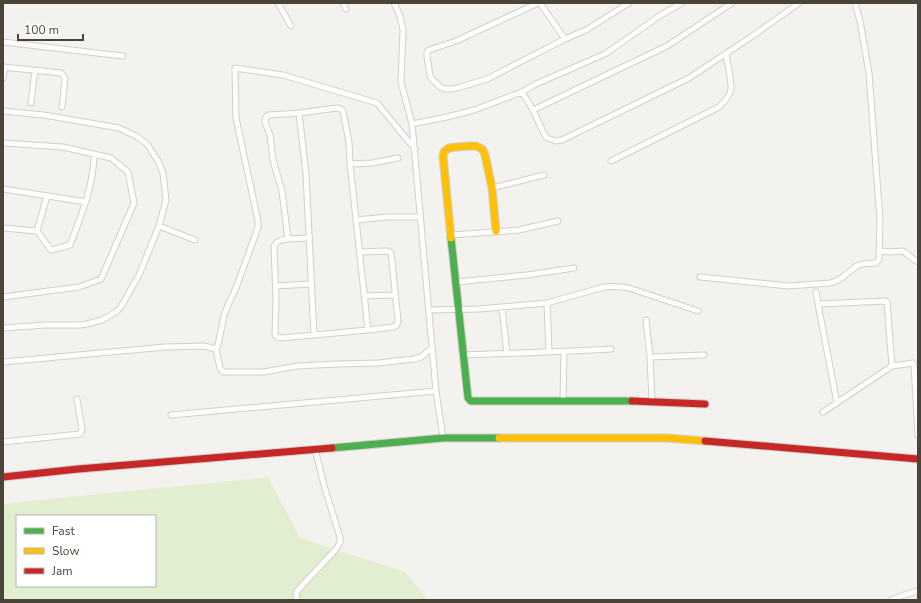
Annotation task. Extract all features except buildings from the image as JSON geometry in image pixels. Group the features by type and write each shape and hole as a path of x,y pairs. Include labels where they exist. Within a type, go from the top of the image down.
{"main road":[{"path":"496,231 492,188 485,155 482,149 476,146 446,149 443,156 468,398 471,401 652,401 705,404"},
{"path":"3,477 78,469 443,438 668,438 918,459"}],"street":[{"path":"278,3 291,26"},
{"path":"342,3 346,9"},
{"path":"394,3 403,27 401,82 412,124 436,391 443,438"},
{"path":"565,39 539,3 456,41 429,50 427,52 427,56 430,76 432,80 440,87 445,89 457,88 487,79 591,27 629,3"},
{"path":"412,124 474,110 522,92 536,84 605,54 659,16 682,3"},
{"path":"533,110 667,46 732,3"},
{"path":"522,92 547,138 556,141 562,140 689,78 799,3"},
{"path":"700,277 788,286 834,283 842,279 859,265 876,263 879,259 880,220 869,73 855,3"},
{"path":"3,42 123,56"},
{"path":"611,161 719,107 729,96 732,88 726,54"},
{"path":"3,78 4,67 61,73 65,79 62,107"},
{"path":"414,149 377,103 283,75 235,68 236,118 258,227 236,288 224,316 216,349 220,368 223,372 264,372 297,366 378,363 414,359 421,357 432,348"},
{"path":"31,104 35,70"},
{"path":"288,239 282,191 273,160 271,138 265,119 269,115 337,108 341,109 344,111 349,142 350,164 368,330"},
{"path":"3,111 44,115 119,128 136,136 147,144 158,161 163,173 166,200 159,226 139,275 121,307 116,312 95,322 79,325 45,325 3,328"},
{"path":"299,113 306,174 314,335"},
{"path":"3,143 63,147 111,158 128,172 134,203 101,279 79,287 3,297"},
{"path":"3,228 37,231 51,250 70,245 86,202 94,166 94,154"},
{"path":"350,164 372,163 398,158"},
{"path":"492,188 544,176"},
{"path":"3,189 86,202"},
{"path":"37,231 47,196"},
{"path":"356,220 388,217 420,217"},
{"path":"452,236 525,229 558,221"},
{"path":"159,226 195,240"},
{"path":"310,238 279,240 274,246 276,335 280,338 368,330 393,327 397,325 396,294 392,256 390,252 360,252"},
{"path":"880,251 903,251 918,261"},
{"path":"456,282 527,275 574,268"},
{"path":"276,286 311,284"},
{"path":"429,310 502,308 547,303 604,287 620,286 698,311"},
{"path":"816,292 837,403"},
{"path":"365,296 396,294"},
{"path":"818,304 887,302 892,366"},
{"path":"547,303 549,352"},
{"path":"502,308 507,354"},
{"path":"646,320 650,356 652,401"},
{"path":"3,362 181,346 204,346 216,349"},
{"path":"464,356 611,349"},
{"path":"563,401 564,352"},
{"path":"650,356 704,355"},
{"path":"823,412 892,366 913,363 918,435"},
{"path":"171,415 436,391"},
{"path":"3,442 80,434 82,430 77,399"},
{"path":"296,600 297,591 337,548 340,542 340,537 315,449"},
{"path":"891,600 918,591"}],"green space":[{"path":"268,477 300,538 405,572 428,600 3,600 3,504"}],"traffic: fast":[{"path":"451,238 468,398 471,401 632,401"},
{"path":"332,448 443,438 499,438"}],"traffic: slow":[{"path":"451,238 443,156 444,152 449,148 476,146 483,150 492,188 496,231"},
{"path":"499,438 668,438 705,441"}],"traffic: jam":[{"path":"632,401 705,404"},
{"path":"705,441 918,459"},
{"path":"3,477 78,469 332,448"}]}
